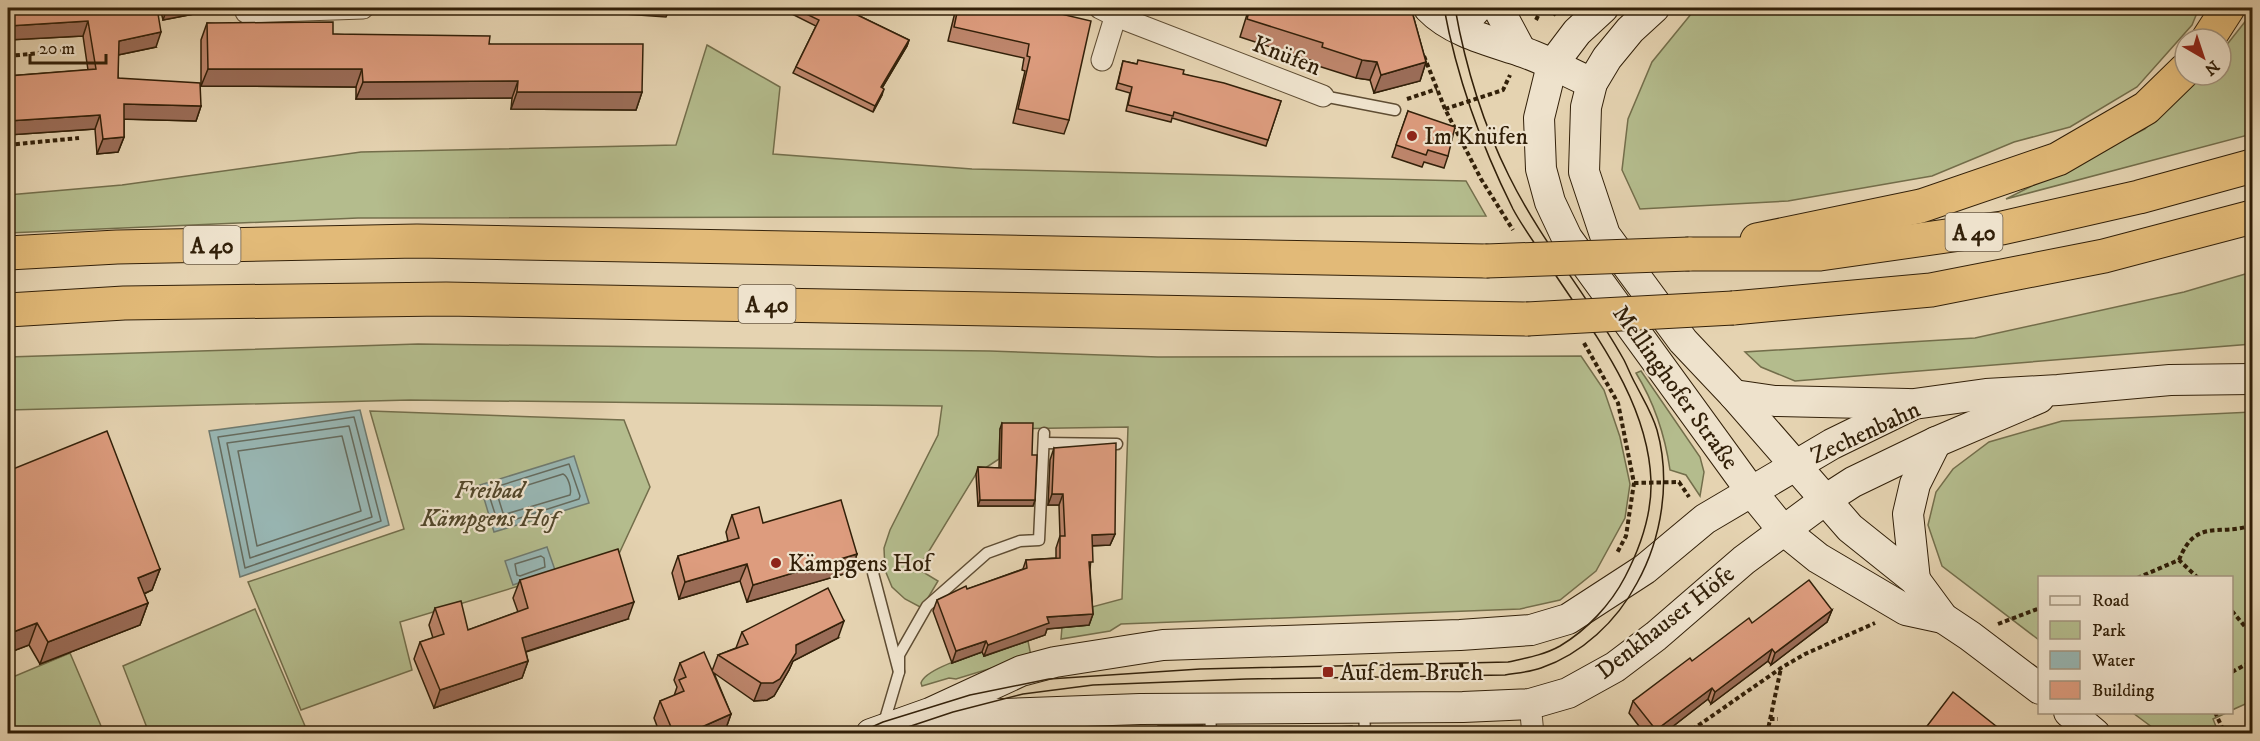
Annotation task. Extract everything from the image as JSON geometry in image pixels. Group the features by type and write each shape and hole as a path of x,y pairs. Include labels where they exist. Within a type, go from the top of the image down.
{"highway":[{"path":"2216,27 2228,8"},
{"path":"1689,254 1921,206 2058,159 2146,108 2173,81"},
{"name":"A 40","path":"8,253 117,247 417,241 1486,261 1689,254 1820,254 2002,228 2253,166"},
{"name":"A 40","path":"8,310 124,303 446,299 1527,319 1733,308 1931,290 2104,256 2253,218"}],"main road":[{"path":"1429,8 1436,15 1468,18 1521,51 1592,83 1612,51 1654,8"},
{"path":"1498,8 1521,51"},
{"path":"1552,65 1577,32 1603,8"},
{"name":"Mellinghofer Straße","path":"1552,65 1539,118 1541,169 1550,202 1567,238 1751,491 1782,529 1818,558 1906,610 1943,618"},
{"name":"Mellinghofer Straße","path":"1592,83 1586,107 1584,172 1597,214 1605,235 1683,341 1734,395 1850,528 1915,580 1943,618 2038,687"},
{"name":"Zechenbahn","path":"1751,491 1832,444 1914,404 1986,394 2170,380 2253,379"},
{"name":"Zechenbahn","path":"1782,529 1853,482 1936,442 2058,390"},
{"path":"1734,395 1775,400 1914,404"},
{"path":"1915,580 1908,514 1915,484 1936,442"},
{"name":"Denkhauser Höfe","path":"877,731 930,713 1021,671 1055,662 1162,645 1460,635 1531,630 1568,619 1645,569 1705,519 1751,491"},
{"name":"Denkhauser Höfe","path":"930,713 1004,714 1140,709 1210,722 1365,721 1463,707 1530,704 1568,693 1616,667 1782,529"},
{"path":"2071,714 2095,734"}],"street":[{"path":"246,8 246,12 363,8"},
{"path":"1102,60 1111,10"},
{"name":"Knüfen","path":"1111,10 1323,96"},
{"path":"1530,704 1533,734"}],"lane":[{"path":"1323,96 1395,110"},
{"path":"877,731 899,672 899,655 927,606 983,555 996,548 1020,541 1039,540 1044,438 1118,444"},
{"path":"873,573 899,672"}],"path":[{"path":"8,56 73,51"},
{"path":"1395,110 1409,97 1437,89"},
{"path":"8,145 79,138"},
{"path":"2142,576 2180,560 2185,545 2202,531 2241,529 2253,525"},
{"path":"2180,560 2196,576"},
{"path":"1970,636 2038,609"},
{"path":"1686,734 1780,668 1804,654 1906,610"},
{"path":"2233,612 2253,635"},
{"path":"1460,635 1463,707"},
{"path":"2233,671 2253,661"},
{"path":"1767,734 1780,668"},
{"path":"2216,714 2225,734"},
{"path":"1770,719 1778,719"}],"green space":[{"path":"1696,8 2199,8 2190,27 2173,27 2173,46 2137,87 2070,127 2014,142 1932,176 1788,201 1640,209 1622,170 1628,119 1652,62"},
{"path":"2252,13 2252,134 2006,199 2145,129 2187,87 2233,87 2233,37"},
{"path":"707,45 780,87 773,154 972,169 1466,181 1486,216 358,218 8,233 8,195 122,185 361,152 676,145"},
{"path":"2252,272 2252,344 1795,381 1761,367 1745,352 1975,338 2184,292"},
{"path":"418,344 990,351 1158,357 1581,356 1604,390 1620,437 1630,484 1625,518 1596,571 1560,600 1520,609 1121,624 1110,631 1061,639 1062,627 1089,625 1088,608 1122,599 1128,427 1000,429 999,459 976,474 918,569 938,581 922,608 905,599 892,587 885,570 884,548 890,530 938,435 942,406 410,400 8,410 8,357"},
{"path":"1641,371 1700,457 1704,472 1700,496 1686,475 1670,470 1658,420 1649,396 1636,373"},
{"name":"Freibad Kämpgens Hof","path":"370,411 624,420 650,487 618,556 400,622 412,670 301,710 248,582 404,529"},
{"path":"2252,412 2252,701 2233,710 2233,576 2038,576 2038,639 1942,566 1928,525 1936,492 1953,469 1989,442 2062,421"},
{"path":"255,609 308,733 149,733 123,666"},
{"path":"1028,641 1031,656 956,679 949,678 922,686 924,678 948,664 982,652 985,656"},
{"path":"70,653 104,733 8,733 8,679"},
{"path":"2134,714 2224,714 2213,719 2219,734 2160,733"}],"water":[{"path":"360,410 389,525 240,577 209,431"},
{"path":"574,456 589,503 494,532 480,485"},
{"path":"547,547 555,570 513,585 505,561"}],"building":[{"path":"8,8 111,8 111,14 157,8 161,32 119,41 118,78 200,83 201,106 124,104 124,137 103,139 100,115 8,121 8,76 96,69 88,21 8,26"},
{"path":"794,8 843,8 909,40 881,87 884,89 875,106 796,67 819,20"},
{"path":"958,8 1063,8 1061,14 1091,21 1069,120 1018,109 1030,57 1027,56 1029,44 954,27"},
{"path":"1250,8 1345,8 1357,11 1356,8 1411,8 1426,62 1381,75 1377,62 1362,60 1322,47 1323,43 1247,19"},
{"path":"333,22 333,34 490,36 489,44 643,44 642,92 517,92 518,81 363,82 362,69 208,69 207,23"},
{"path":"1138,60 1184,70 1183,74 1224,83 1281,101 1268,140 1174,112 1173,116 1128,105 1132,87 1118,83 1123,61 1137,64"},
{"path":"1408,111 1455,127 1448,156 1428,150 1426,155 1396,145"},
{"path":"1002,423 1033,423 1032,455 1037,455 1035,500 980,500 978,467 1001,468"},
{"path":"107,431 160,569 138,578 148,603 48,642 37,623 8,634 8,471"},
{"path":"1116,443 1115,534 1092,535 1093,562 1089,562 1093,614 1047,617 1049,623 988,645 986,641 956,651 937,600 966,586 967,589 1027,568 1026,560 1060,558 1060,536 1065,536 1063,494 1052,494 1054,448"},
{"name":"Kämpgens Hof","path":"841,500 857,554 753,585 747,564 685,582 678,556 739,538 732,515 759,507 763,523"},
{"path":"618,549 634,602 522,638 528,661 440,690 420,642 444,634 435,608 461,601 468,630 528,608 520,580"},
{"path":"1809,580 1832,610 1775,653 1772,649 1715,692 1712,688 1656,730 1633,701 1690,658 1692,661 1749,618 1752,623"},
{"path":"828,588 844,621 796,645 796,653 780,679 773,683 761,683 718,655 748,644 742,632"},
{"path":"704,652 731,714 686,734 674,734 660,701 684,691 679,680 686,677 680,663"},
{"path":"1953,692 2006,734 1921,734"},
{"path":"1203,725 1203,734 1158,734 1158,726"},
{"path":"1352,726 1352,734 1307,734 1307,729"},
{"path":"1495,727 1495,734 1450,734 1450,730"},
{"path":"1777,730 1801,734 1776,734"}],"tram line":[{"path":"856,734 883,722 970,695 1049,679 1200,669 1508,662 1541,654 1560,646 1580,632 1605,606 1619,587 1636,555 1649,506 1651,481 1647,450 1639,420 1613,364 1520,222 1501,185 1471,111 1444,8"},
{"path":"887,734 953,712 1023,694 1093,685 1246,679 1505,675 1541,668 1556,662 1584,645 1609,623 1629,597 1646,566 1658,528 1662,508 1663,469 1657,430 1624,360 1536,223 1509,176 1476,94 1455,8"}],"place":[{"name":"Im Knüfen","path":"1412,136"},
{"name":"Kämpgens Hof","path":"776,563"},
{"name":"Auf dem Bruch","path":"1328,672"}]}
